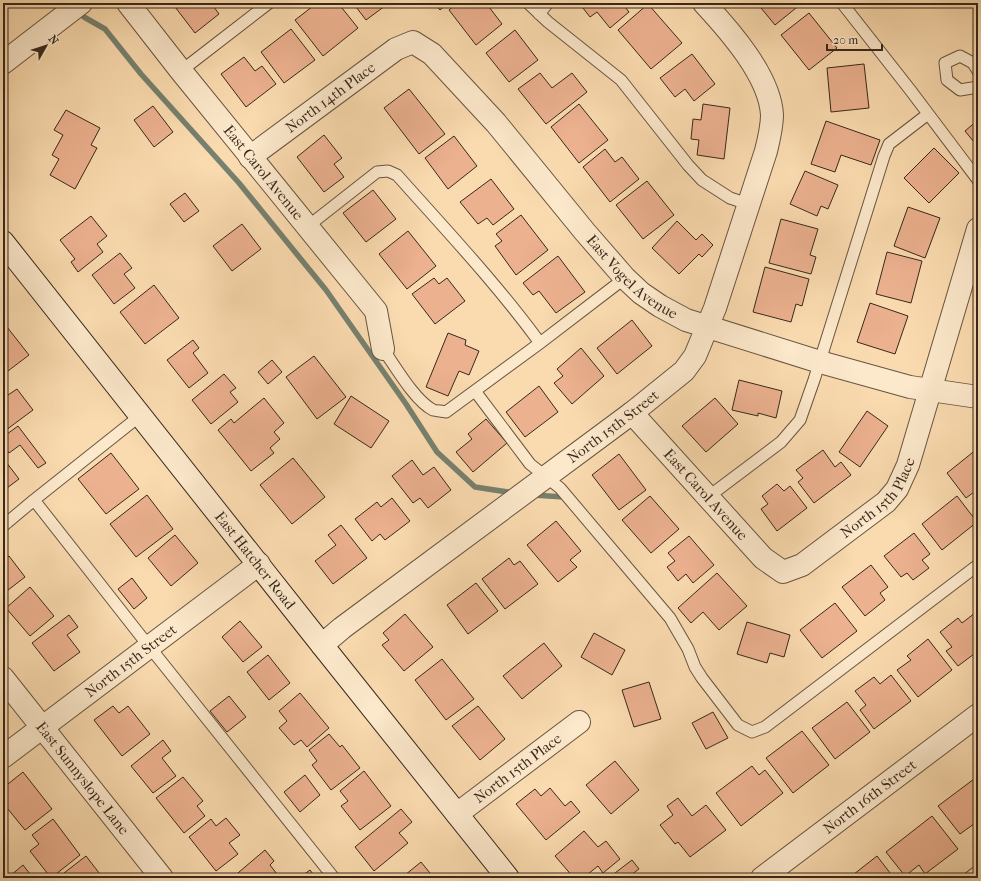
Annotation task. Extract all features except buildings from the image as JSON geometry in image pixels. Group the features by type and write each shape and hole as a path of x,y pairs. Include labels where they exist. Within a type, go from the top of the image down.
{"street":[{"path":"3,63 81,3"},
{"name":"East Carol Avenue","path":"128,3 250,157 376,311 383,349"},
{"name":"North 15th Street","path":"322,645 342,628 632,413 684,371 696,356 706,327 715,308 766,151 771,133 772,113 768,95 760,75 722,22 704,3"},
{"name":"North 14th Place","path":"250,157 396,49 413,42"},
{"name":"East Vogel Avenue","path":"413,42 432,54 496,123 585,232 625,278 641,293 660,306 686,320 706,327 820,362 910,387 929,390"},
{"name":"North 15th Place","path":"783,572 802,565 886,502 897,489 908,465 978,229"},
{"name":"East Hatcher Road","path":"3,242 508,878"},
{"path":"929,390 978,397"},
{"name":"East Carol Avenue","path":"632,413 763,558 783,572"},
{"name":"North 15th Street","path":"3,757 259,564"},
{"name":"East Sunnyslope Lane","path":"3,678 162,878"},
{"name":"North 16th Street","path":"762,878 978,715"},
{"name":"North 15th Place","path":"457,814 579,722"}],"lane":[{"path":"181,71 270,3"},
{"path":"528,3 539,14 621,80 688,165 702,180 730,198 748,204"},
{"path":"539,14 548,3"},
{"path":"842,3 978,180"},
{"path":"978,71 973,63 960,56 945,63 947,80 960,90 978,87"},
{"path":"708,497 781,442 800,420 820,362 889,144 928,114"},
{"path":"307,227 377,172 388,171 397,175 464,249 540,343"},
{"path":"383,349 404,380 422,402 434,410 446,412 625,278"},
{"path":"475,391 530,464 560,488 670,618 688,649 695,667 702,678 738,725 752,732 765,727 978,565"},
{"path":"3,526 140,415"},
{"path":"34,500 149,647 334,878"},
{"path":"969,878 978,871"}],"waterway":[{"path":"78,11 84,17 105,29 141,74 239,183 326,290 406,404 437,452 475,487 514,493"},
{"path":"533,495 564,497"}]}
